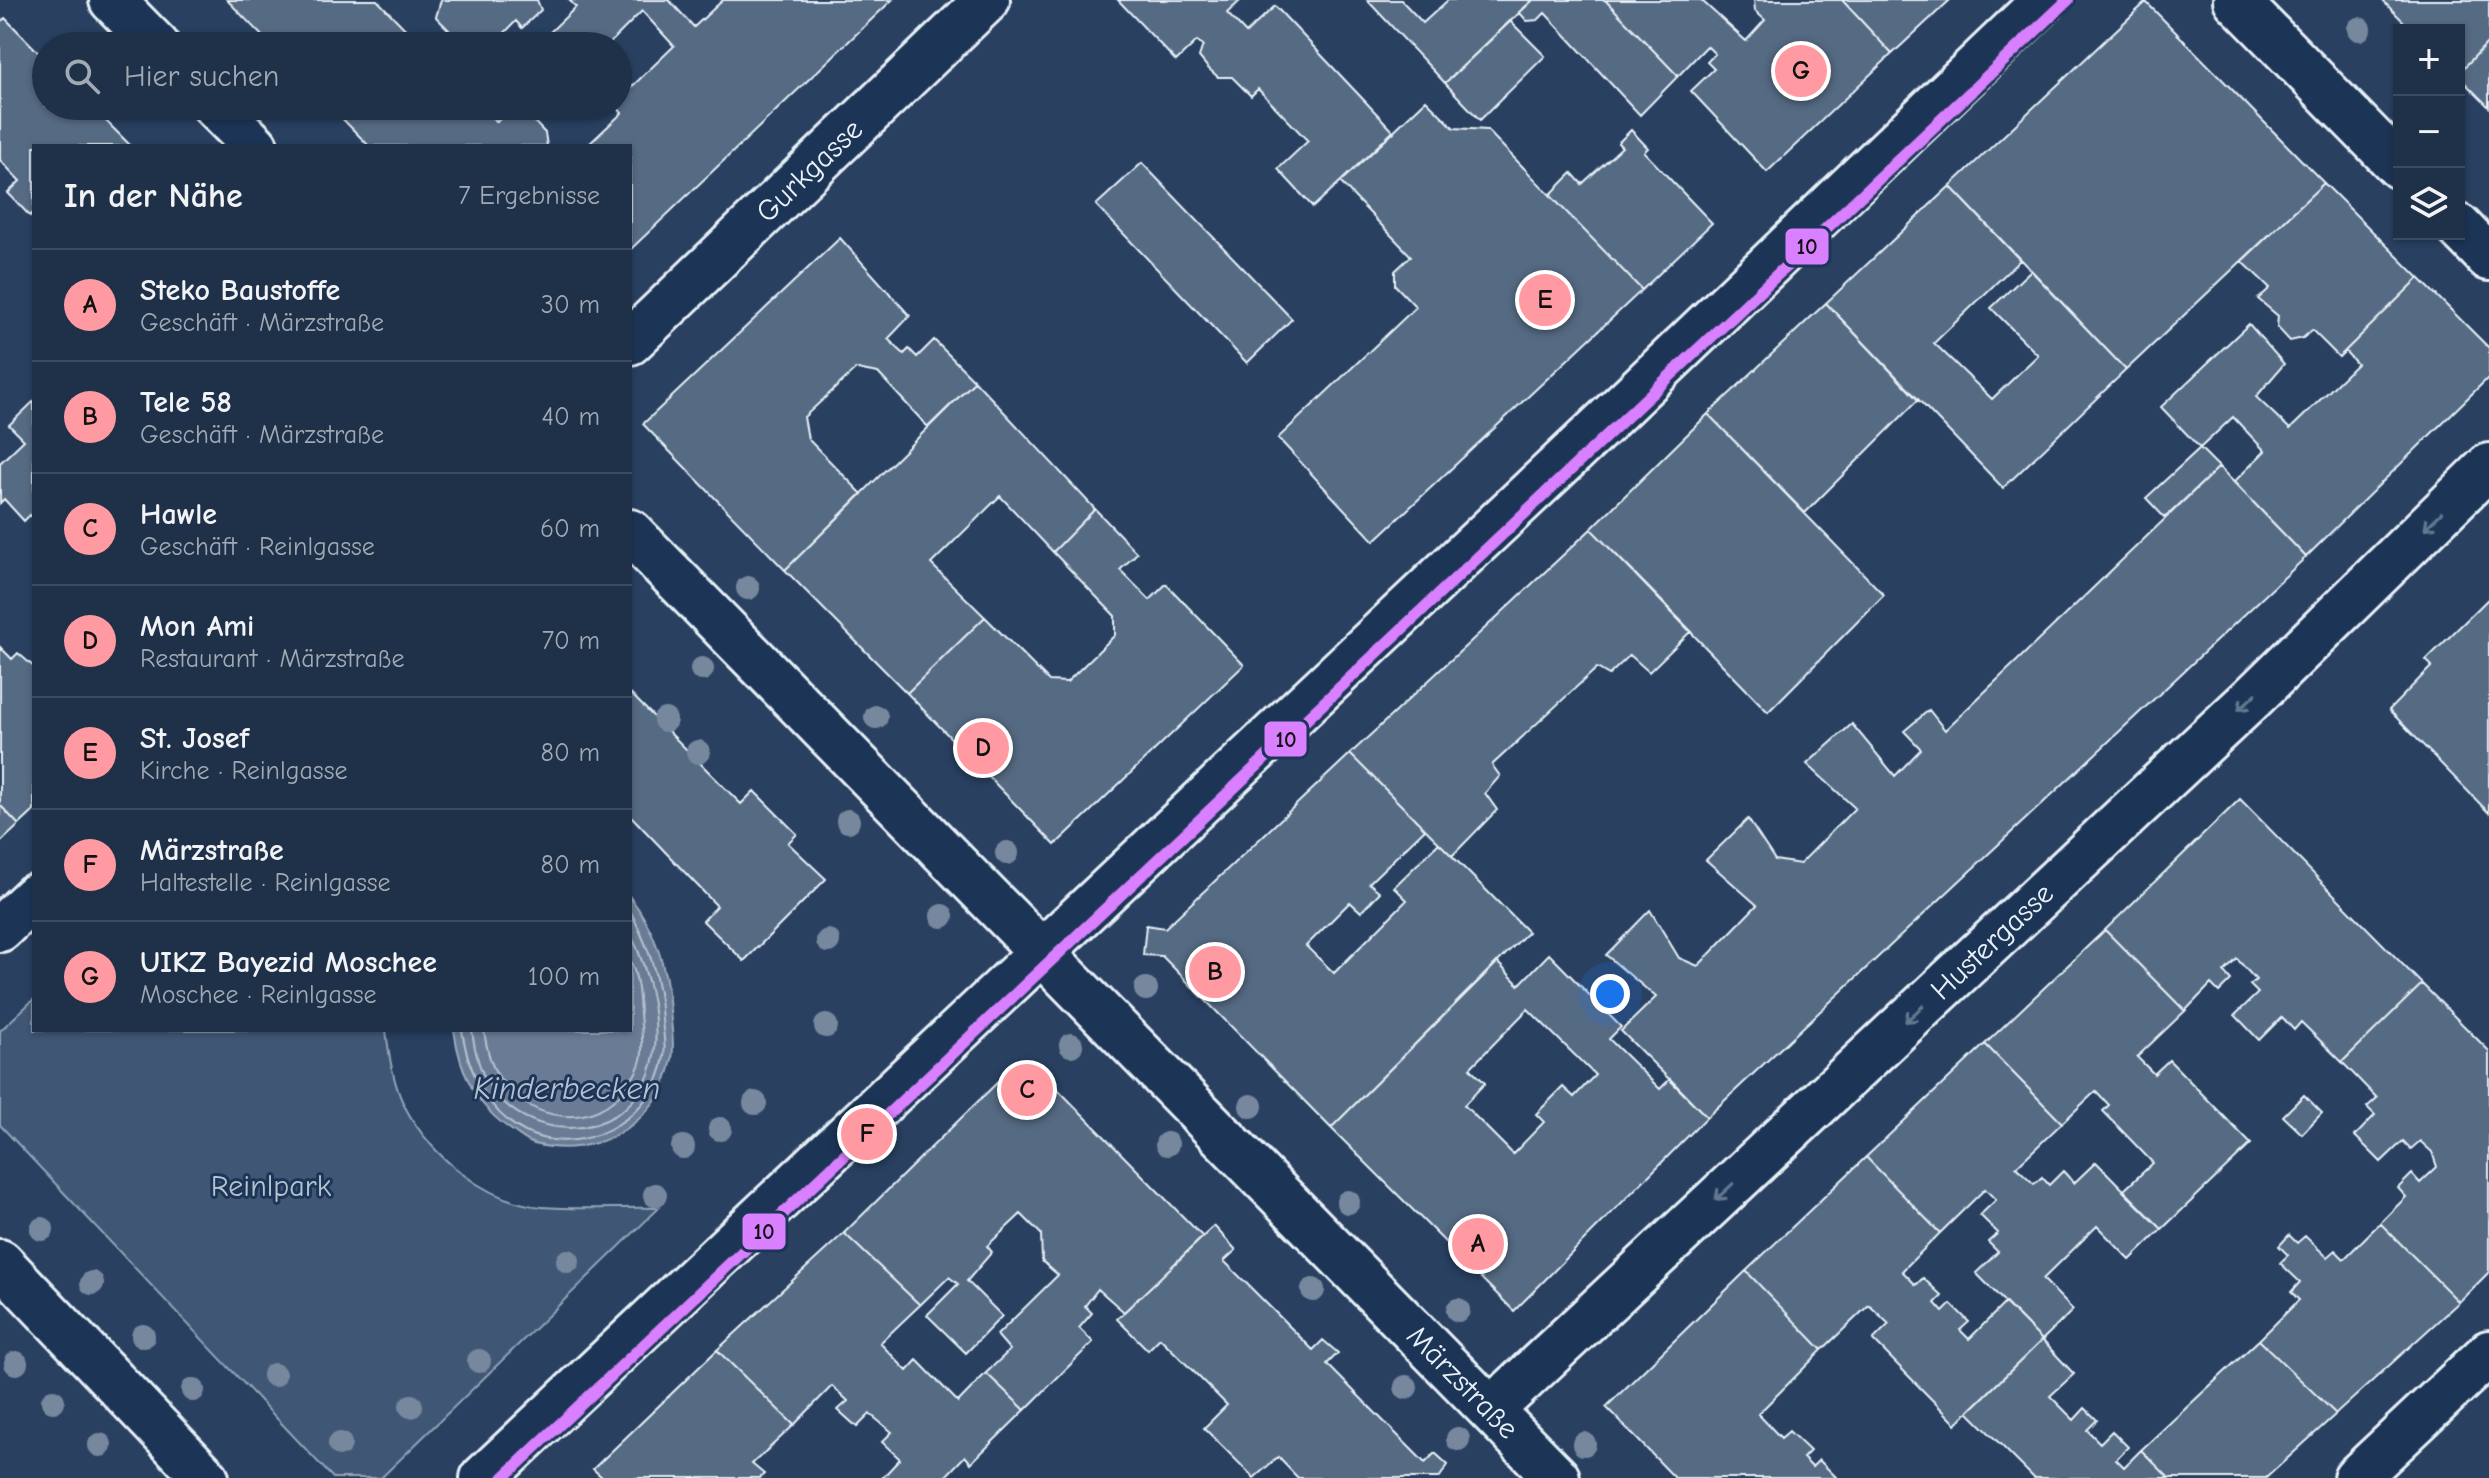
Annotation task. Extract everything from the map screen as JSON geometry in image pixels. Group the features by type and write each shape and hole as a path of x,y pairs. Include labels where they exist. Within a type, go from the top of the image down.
{"street":[{"path":"112,0 143,32"},
{"name":"Gurkgasse","path":"632,340 987,0"},
{"path":"483,1478 1569,456 2045,0"},
{"path":"2236,0 2393,160"},
{"path":"229,120 253,144"},
{"path":"2465,233 2489,258"},
{"name":"Hustergasse","path":"1491,1410 2252,698 2489,466"},
{"name":"Märzstraße","path":"632,534 1557,1478"},
{"path":"0,929 32,899"},
{"path":"0,1262 206,1478"},
{"path":"2356,1478 2489,1353"}],"green space":[{"name":"Reinlpark","path":"32,1001 32,1032 386,1032 390,1059 405,1107 429,1143 462,1174 480,1186 500,1196 542,1207 659,1208 381,1478 333,1478 0,1125 0,1031"}],"water":[{"name":"Kinderbecken","path":"632,900 658,950 666,980 673,1047 665,1082 640,1118 622,1132 602,1141 558,1148 531,1143 500,1122 480,1100 466,1075 454,1032 632,1032"}],"building":[{"path":"227,0 377,0 408,32 258,32"},
{"path":"441,0 537,0 541,10 522,28 516,21 505,32 447,32 449,30 436,17"},
{"path":"569,0 669,0 694,27 723,0 892,0 632,248 632,144 589,144 615,120 632,120 632,86 674,46 642,11 621,32 550,32 576,7"},
{"path":"1118,0 1241,0 1227,13 1246,33 1275,6 1394,132 1313,207 1278,169 1308,141 1258,89 1251,96 1232,77 1218,77 1208,68 1199,57 1203,45 1197,41 1176,61"},
{"path":"1367,0 1401,0 1423,23 1448,0 1533,0 1445,83"},
{"path":"1533,0 1605,0 1678,76 1640,115 1545,13 1538,20 1527,21 1519,12"},
{"path":"1605,0 1701,0 1746,41 1765,20 1755,11 1754,0 1842,0 1892,54 1767,172 1691,91 1714,69 1707,62 1715,54 1707,46 1678,76"},
{"path":"1842,0 1950,0 1892,54"},
{"path":"2382,0 2489,0 2489,41 2465,67 2465,24 2406,24"},
{"path":"2146,2 2324,183 2126,370 1950,186"},
{"path":"5,18 32,46 32,120 105,120 129,144 32,144 30,216 8,193 20,181 0,160 0,22"},
{"path":"1510,21 1545,56 1480,120 1445,83"},
{"path":"2489,41 2489,107 2465,83 2465,67"},
{"path":"1426,100 1454,128 1487,130 1642,290 1374,541 1278,438 1416,307 1395,285 1395,271 1411,256 1340,182"},
{"path":"344,120 533,120 545,133 547,144 367,144"},
{"path":"1631,130 1648,148 1644,152 1712,223 1642,290 1550,195 1572,173 1582,184 1622,147 1618,143"},
{"path":"1142,163 1292,319 1247,363 1096,205"},
{"path":"2324,183 2419,278 2339,357 2312,330 2303,338 2290,341 2277,327 2278,316 2258,299 2270,288 2242,261"},
{"path":"1950,186 2020,260 1934,343 1992,399 2038,355 1991,308 2031,270 2126,370 2003,488 1826,303"},
{"path":"840,238 910,316 888,339 904,354 909,349 917,357 934,340 975,381 928,427 878,373 856,369 804,417 808,439 862,494 785,570 643,424"},
{"path":"2419,278 2489,348 2489,377 2306,557 2234,482 2265,451 2233,417 2200,448 2161,407 2249,324 2284,364 2256,397 2290,429 2357,364 2345,351"},
{"path":"1826,303 1918,400 1805,513 1708,414"},
{"path":"975,381 1095,509 1053,552 1000,496 931,564 985,617 907,693 785,570"},
{"path":"32,403 32,517 30,515 24,521 4,499 0,503 0,463 24,440 9,425"},
{"path":"1708,414 1884,595 1768,712 1591,529"},
{"path":"2200,448 2219,467 2165,518 2146,498"},
{"path":"2219,467 2306,557 1707,1117 1621,1031 1656,997 1606,955 1650,910 1679,958 1698,966 1757,905 1706,860 1748,819 1775,860 1800,864 1855,808 1807,764 1852,724 1895,776 1921,749 1904,731 1929,710 1945,730"},
{"path":"1095,509 1137,553 1120,570 1150,600 1166,584 1244,665 1055,845 907,693 985,617 1049,681 1067,682 1115,635 1115,616 1053,552"},
{"path":"1591,529 1691,631 1649,672 1630,655 1609,675 1597,668 1492,765 1500,776 1485,793 1497,810 1452,856 1350,754"},
{"path":"2489,598 2489,813 2389,710 2432,666 2426,660"},
{"path":"0,647 12,659 18,653 32,665 32,813 19,825 0,805"},
{"path":"632,695 741,804 754,791 797,834 788,843 826,879 744,961 703,921 717,906 632,817"},
{"path":"1350,754 1425,829 1369,883 1380,892 1361,912 1350,902 1306,946 1334,973 1407,900 1394,887 1439,843 1528,932 1331,1128 1162,956 1143,955 1146,925 1165,928"},
{"path":"2240,799 2422,984 2342,1062 2301,1022 2294,1030 2282,1017 2259,1040 2235,1015 2258,993 2250,985 2256,980 2237,959 2224,972 2231,980 2219,992 2211,984 2185,1011 2105,930"},
{"path":"0,805 19,825 0,843"},
{"path":"2105,930 2185,1011 2137,1057 2154,1074 2169,1060 2251,1144 2162,1229 2123,1191 2153,1163 2103,1111 2109,1105 2096,1091 2062,1123 1985,1044"},
{"path":"1549,954 1621,1027 1609,1039 1660,1089 1670,1079 1707,1117 1514,1311 1331,1128 1497,962 1519,985","holes":["1528,1009 1595,1075 1574,1097 1563,1087 1536,1114 1544,1122 1513,1154 1464,1105 1485,1083 1470,1068"]},
{"path":"2422,984 2489,1051 2489,1272 2459,1302 2380,1223 2406,1197 2398,1188 2412,1174 2420,1183 2437,1167 2432,1152 2420,1141 2411,1149 2403,1141 2381,1162 2355,1136 2375,1115 2367,1107 2377,1098 2342,1062"},
{"path":"1985,1044 2062,1123 2016,1167 2034,1184 2042,1177 2049,1185 2063,1171 2074,1183 2096,1162 2162,1229 2130,1260 2097,1226 2043,1279 2073,1310 2042,1340 1976,1273 1998,1252 1988,1242 1998,1233 1980,1215 1996,1200 1985,1189 1940,1233 1866,1157"},
{"path":"1013,1067 1037,1068 1203,1237 1124,1312 1098,1289 1085,1306 1092,1313 1079,1328 1093,1342 1025,1410 986,1373 1010,1350 997,1335 1058,1275 1042,1261 1041,1234 1021,1214 987,1246 992,1252 967,1281 1002,1316 966,1353 927,1315 958,1284 949,1277 920,1305 844,1233"},
{"path":"2304,1095 2322,1113 2302,1134 2283,1116"},
{"path":"1866,1157 1940,1233 1902,1271 1916,1285 1923,1278 1942,1296 1935,1303 1943,1312 1951,1304 1969,1322 1960,1330 1969,1339 2005,1303 2042,1340 1956,1424 1873,1340 1889,1324 1869,1305 1822,1350 1746,1271"},
{"path":"2380,1223 2459,1302 2336,1414 2259,1340 2299,1300 2291,1292 2300,1282 2280,1263 2288,1255 2279,1246 2289,1235 2297,1243 2305,1236 2327,1257 2335,1250 2344,1259"},
{"path":"1214,1226 1236,1250 1224,1261 1313,1350 1323,1340 1338,1353 1327,1364 1425,1463 1435,1453 1448,1465 1439,1478 1298,1478 1278,1457 1254,1478 1204,1428 1227,1405 1160,1338 1148,1350 1117,1319"},
{"path":"844,1233 920,1305 880,1343 907,1371 917,1360 958,1402 986,1373 1025,1410 971,1463 965,1456 944,1478 882,1478 900,1459 882,1442 892,1432 870,1414 857,1427 838,1410 848,1401 832,1386 794,1425 717,1350"},
{"path":"1746,1271 1822,1350 1758,1414 1781,1438 1789,1431 1810,1451 1803,1458 1812,1467 1819,1460 1837,1478 1675,1478 1606,1407"},
{"path":"2042,1340 2074,1374 2050,1396 2074,1420 2085,1408 2097,1420 2087,1430 2100,1443 2112,1431 2128,1447 2116,1459 2124,1467 2141,1450 2169,1478 2034,1478 1968,1412"},
{"path":"2259,1340 2336,1414 2266,1478 2169,1478 2141,1450"},
{"path":"717,1350 794,1425 752,1464 764,1474 760,1478 603,1478 593,1469"}],"transit line":[{"name":"10","path":"503,1478 2068,0"}],"place":[{"name":"UIKZ Bayezid Moschee","path":"1801,71"},
{"name":"St. Josef","path":"1545,300"},
{"name":"Mon Ami","path":"983,748"},
{"name":"Tele 58","path":"1215,972"},
{"name":"Hawle","path":"1027,1090"},
{"name":"Märzstraße","path":"867,1134"},
{"name":"Steko Baustoffe","path":"1478,1244"}]}
